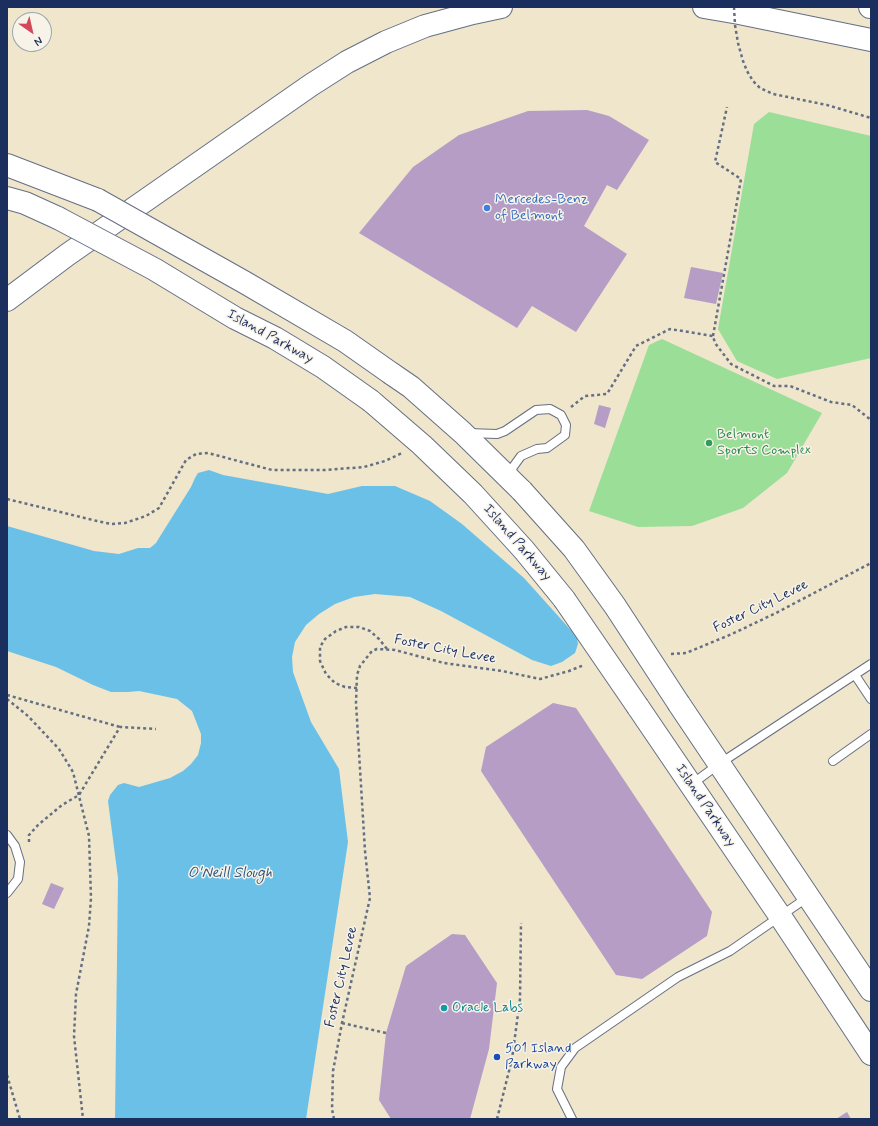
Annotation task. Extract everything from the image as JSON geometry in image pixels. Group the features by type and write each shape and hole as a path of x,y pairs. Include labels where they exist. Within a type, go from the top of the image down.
{"main road":[{"path":"7,300 67,254 311,85 347,62 386,42 425,26 472,12 501,7"},
{"path":"704,7 871,40"},
{"path":"7,165 98,200 345,341 411,387 463,433 515,484 574,549 615,606 871,990"},
{"name":"Island Parkway","path":"7,198 25,203 58,218 154,269 235,318 275,338 323,367 371,401 422,445 474,494 524,550 569,605 780,916 871,1054"}],"lane":[{"path":"463,433 497,434 505,431 536,410 550,409 561,415 566,425 565,435 547,448 537,449 521,456 513,467 515,484"},
{"path":"691,785 719,764 871,664"},
{"path":"855,675 871,699"},
{"path":"833,760 871,734"},
{"path":"7,835 15,846 20,862 18,879 7,893"},
{"path":"572,1119 557,1089 561,1068 575,1048 678,977 730,951 809,896"}],"path":[{"path":"734,7 738,43 743,61 747,71 760,88 773,94 871,118"},
{"path":"727,107 715,162 741,179 713,336 716,343 731,364 774,386 790,386 831,402 852,405 871,420"},
{"path":"561,415 585,396 607,394 636,346 670,329 713,336"},
{"path":"7,499 111,524 125,523 146,516 159,508 186,460 196,454 208,453 272,470 325,470 364,467 385,461 405,452"},
{"name":"Foster City Levee","path":"664,655 686,653 732,634 776,614 871,563"},
{"path":"357,688 345,687 335,683 326,674 320,661 320,647 325,639 336,631 346,627 359,627 370,631 387,649"},
{"name":"Foster City Levee","path":"334,1119 332,1109 333,1071 342,1023 370,898 365,851 356,703 357,675 360,666 372,651 377,649 395,650 444,663 502,671 540,679 570,671 589,663"},
{"path":"7,695 120,727 156,729"},
{"path":"7,699 28,716 59,749 73,772 89,836 91,898 89,926 76,994 74,1036 83,1119"},
{"path":"30,844 29,835 38,825 62,805 79,795 120,727"},
{"path":"497,1119 512,1059 520,999 521,923"},
{"path":"342,1023 386,1033"},
{"path":"7,1075 20,1119"}],"green space":[{"path":"769,112 871,136 871,358 777,379 737,361 718,329 754,124"},
{"name":"Belmont Sports Complex","path":"662,339 822,413 787,473 743,508 692,526 638,527 589,511 649,345"}],"water":[{"name":"O'Neill Slough","path":"209,470 223,475 328,494 362,486 395,486 430,501 462,524 524,578 577,637 578,644 575,653 562,662 551,666 532,660 441,611 410,597 375,594 354,597 335,604 319,614 306,625 295,642 292,657 293,672 311,722 339,769 348,842 306,1119 115,1119 118,878 108,801 110,795 118,785 124,783 139,787 170,778 183,771 198,755 201,743 201,734 192,711 177,699 139,691 111,692 56,667 7,651 7,526 94,551 119,554 138,548 150,548 156,543 191,487 198,473"}],"building":[{"name":"Mercedes-Benz of Belmont","path":"587,110 609,116 649,140 617,190 607,185 584,226 627,254 576,332 532,306 517,328 359,233 413,167 459,135 528,111"},
{"path":"691,267 723,273 716,304 684,298"},
{"path":"599,405 611,408 605,428 594,424"},
{"path":"553,703 576,708 712,912 707,936 642,979 616,975 481,771 486,747"},
{"path":"51,883 64,888 54,909 42,904"},
{"name":"Oracle Labs","path":"452,934 465,935 497,983 489,1049 470,1119 391,1119 379,1100 386,1033 406,966"},
{"path":"847,1112 851,1119 836,1119"}],"place":[{"name":"Mercedes-Benz of Belmont","path":"487,208"},
{"name":"Belmont Sports Complex","path":"709,443"},
{"name":"Oracle Labs","path":"444,1008"},
{"name":"501 Island Parkway","path":"497,1057"}]}
